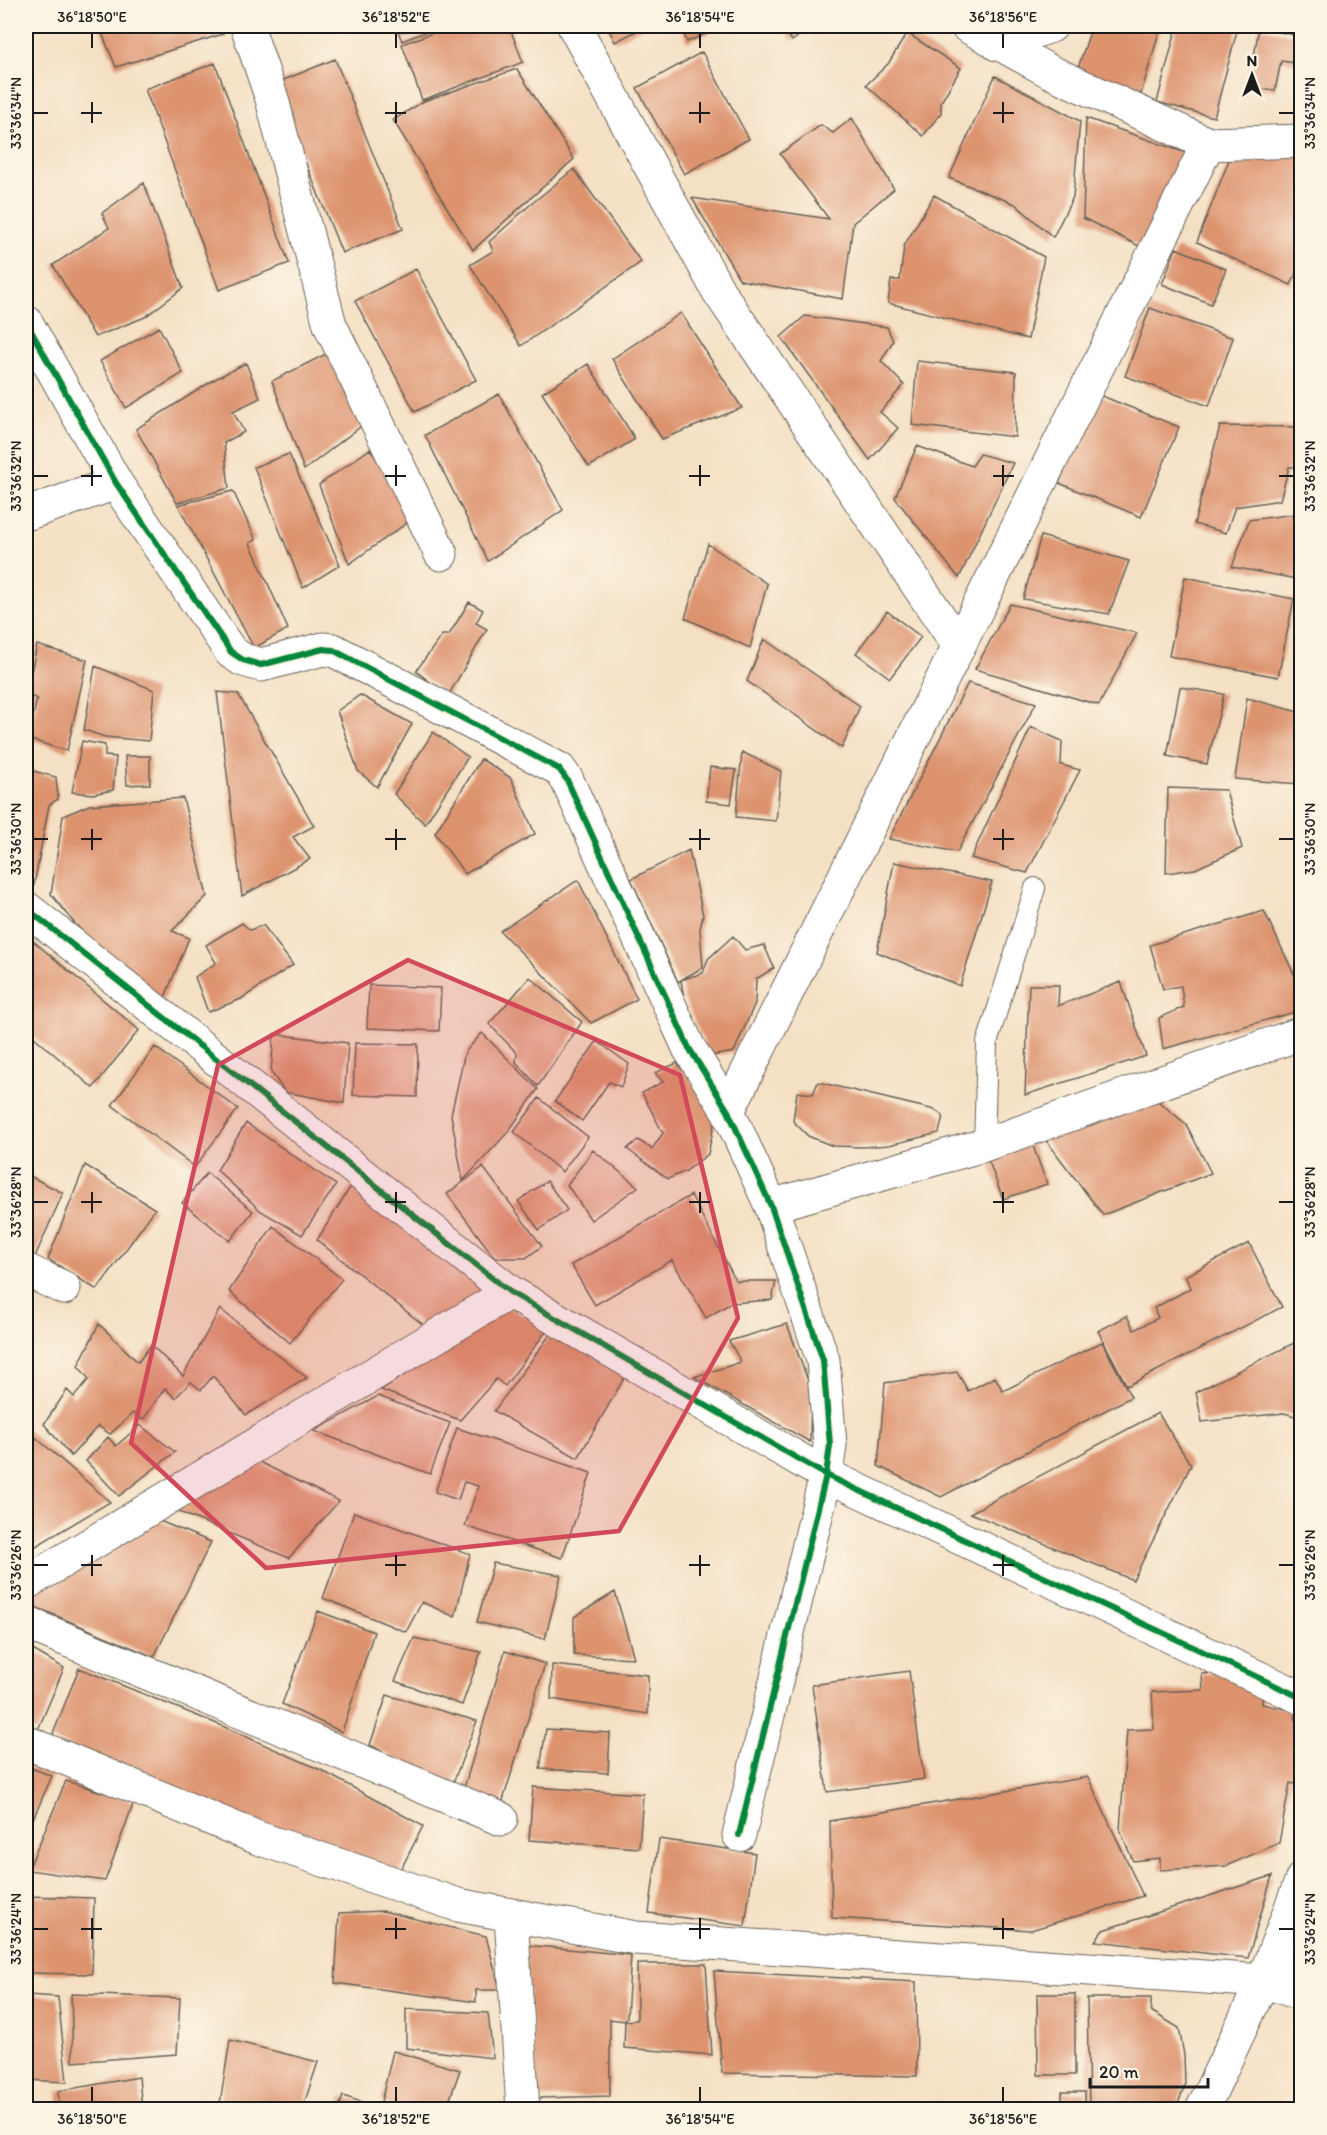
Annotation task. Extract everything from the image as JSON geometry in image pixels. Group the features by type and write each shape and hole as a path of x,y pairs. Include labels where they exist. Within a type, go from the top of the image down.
{"street":[{"path":"247,26 272,99 330,325 441,554"},
{"path":"574,26 719,292 959,646"},
{"path":"966,26 1051,72 1208,144 1302,141"},
{"path":"996,44 1051,26"},
{"path":"729,1111 1208,144"},
{"path":"26,322 116,483 231,652 243,660 261,665 323,649 333,650 560,769 688,1048 729,1111 771,1206 823,1360 830,1445 826,1475 739,1835"},
{"path":"26,514 116,483"},
{"path":"26,908 510,1292 826,1475 1302,1698"},
{"path":"771,1206 984,1144 1302,1033"},
{"path":"26,1270 64,1288"},
{"path":"26,1582 510,1292"},
{"path":"26,1623 501,1819"},
{"path":"26,1742 258,1838 458,1905 636,1938 1263,1981 1302,1994"},
{"path":"1202,2109 1263,1981 1302,1879"},
{"path":"511,1915 523,2109"},
{"path":"1263,1981 1302,1966"}],"lane":[{"path":"984,1144 987,1043 1035,888"}],"highlighted area":[{"path":"408,960 680,1075 738,1318 619,1531 266,1568 131,1443 218,1065"}],"building":[{"path":"99,26 219,26 223,34 116,67"},
{"path":"396,26 441,26 402,41"},
{"path":"452,26 509,26 523,62 422,100 402,44"},
{"path":"607,26 646,26 615,42"},
{"path":"681,26 724,26 687,42"},
{"path":"781,26 812,26 792,41"},
{"path":"1092,26 1161,26 1140,97 1076,74"},
{"path":"1177,26 1238,27 1214,117 1157,102"},
{"path":"1259,27 1302,37 1302,66 1281,61 1275,91 1249,87"},
{"path":"907,33 961,68 941,102 941,113 923,136 866,85 888,64"},
{"path":"702,52 749,139 684,174 637,88"},
{"path":"335,59 403,229 342,253 274,84"},
{"path":"215,63 289,263 219,290 145,89"},
{"path":"517,69 574,159 473,250 393,120 424,101"},
{"path":"995,76 1080,121 1073,197 1053,237 1015,204 949,178"},
{"path":"852,118 894,189 853,223 843,299 740,280 692,198 829,219 780,154 821,125 833,133"},
{"path":"1086,118 1186,153 1149,251 1083,218"},
{"path":"1234,147 1302,155 1302,258 1291,285 1197,242"},
{"path":"574,169 641,262 521,346 470,265 493,251 489,242"},
{"path":"144,183 183,288 145,317 95,337 53,265 109,228 102,213"},
{"path":"934,195 1044,257 1028,339 888,303 891,280 900,280 904,246"},
{"path":"1176,248 1226,269 1211,304 1162,284"},
{"path":"416,269 476,380 415,412 355,301"},
{"path":"1150,308 1233,338 1209,406 1125,376"},
{"path":"681,313 742,408 662,439 612,359"},
{"path":"805,316 887,327 893,341 881,361 904,385 880,412 898,428 870,460 781,337"},
{"path":"159,327 183,373 126,408 100,361"},
{"path":"328,353 369,420 304,470 272,381"},
{"path":"917,361 1016,372 1015,437 912,425"},
{"path":"246,363 260,398 233,411 244,432 224,443 229,488 177,503 136,429 217,378"},
{"path":"588,364 635,439 589,467 542,393"},
{"path":"499,394 563,510 488,561 425,435"},
{"path":"1097,394 1179,427 1141,517 1059,483"},
{"path":"1220,426 1302,427 1302,467 1289,467 1280,500 1235,507 1226,533 1194,524"},
{"path":"917,446 972,466 980,454 1013,463 959,578 895,498"},
{"path":"370,449 415,517 349,564 319,485"},
{"path":"289,454 340,565 303,588 254,467"},
{"path":"233,491 256,540 250,543 288,629 254,648 178,505"},
{"path":"1302,513 1302,580 1232,567 1249,520"},
{"path":"1041,536 1129,561 1109,614 1023,599"},
{"path":"708,544 767,584 750,648 685,618"},
{"path":"1185,577 1294,599 1278,677 1169,656"},
{"path":"469,602 483,610 476,623 487,629 448,696 416,671 442,635 449,635"},
{"path":"1010,604 1137,633 1099,705 975,669"},
{"path":"887,611 921,637 890,678 856,653"},
{"path":"764,639 860,706 842,748 747,681"},
{"path":"37,645 87,660 67,751 28,739 37,699 26,694"},
{"path":"95,666 154,690 149,741 105,737 84,730"},
{"path":"968,683 1036,703 957,852 889,839"},
{"path":"1180,687 1224,694 1207,764 1167,756"},
{"path":"217,692 238,694 314,826 293,837 310,859 242,896"},
{"path":"360,695 412,724 377,787 358,771 337,711"},
{"path":"1247,698 1302,713 1300,784 1235,779"},
{"path":"1031,727 1062,741 1061,765 1080,770 1027,873 971,858"},
{"path":"433,732 468,757 425,824 394,794"},
{"path":"82,741 105,745 105,756 116,757 113,790 93,794 72,792"},
{"path":"742,752 781,771 776,821 736,817"},
{"path":"125,756 150,756 150,784 127,785"},
{"path":"481,759 511,778 535,834 465,874 435,833"},
{"path":"710,767 736,770 731,804 706,801"},
{"path":"26,769 56,777 58,799 49,805 34,885 26,876"},
{"path":"1168,788 1226,790 1242,848 1195,869 1166,873"},
{"path":"183,798 207,896 172,931 189,938 163,1002 103,952 75,924 51,894 63,816 89,805"},
{"path":"689,850 703,915 700,929 703,967 678,982 631,879"},
{"path":"894,862 992,882 960,986 877,952"},
{"path":"578,880 637,999 591,1023 500,931"},
{"path":"1264,911 1302,991 1302,1010 1163,1049 1159,1018 1184,1007 1181,986 1163,989 1150,945"},
{"path":"242,923 250,930 263,925 293,965 241,999 208,1012 195,977 216,963 206,945"},
{"path":"26,935 139,1030 93,1088 26,1030"},
{"path":"733,936 745,950 764,945 774,968 756,979 755,1003 734,1052 710,1056 684,998 681,980 703,973 708,959"},
{"path":"530,977 582,1022 538,1086 516,1062 517,1053 489,1024"},
{"path":"1121,982 1146,1056 1025,1095 1029,985 1059,985 1058,1006"},
{"path":"369,985 441,988 439,1031 367,1028"},
{"path":"482,1033 538,1089 508,1132 463,1181 451,1115 465,1052"},
{"path":"274,1034 348,1043 344,1103 285,1092 271,1072"},
{"path":"597,1041 629,1064 621,1087 609,1082 582,1121 555,1101"},
{"path":"355,1043 418,1044 417,1097 353,1095"},
{"path":"155,1047 238,1109 195,1167 112,1105"},
{"path":"677,1063 690,1079 715,1121 708,1154 686,1171 668,1179 627,1149 638,1140 652,1149 663,1133 642,1093 663,1082 655,1073"},
{"path":"818,1082 935,1110 943,1116 939,1133 889,1145 863,1147 833,1146 808,1136 793,1121 797,1092 813,1094"},
{"path":"1152,1096 1186,1124 1211,1173 1103,1215 1042,1135"},
{"path":"539,1098 588,1137 562,1172 514,1132"},
{"path":"246,1123 336,1185 302,1235 261,1211 217,1170"},
{"path":"1032,1143 1047,1184 1003,1199 988,1159"},
{"path":"593,1150 638,1187 591,1220 567,1185"},
{"path":"85,1165 155,1209 97,1290 48,1259"},
{"path":"483,1167 542,1246 526,1258 495,1258 447,1194"},
{"path":"207,1173 253,1211 230,1241 182,1203"},
{"path":"26,1174 63,1193 34,1259 26,1254"},
{"path":"547,1181 567,1210 539,1230 518,1201"},
{"path":"351,1186 486,1291 426,1327 317,1240"},
{"path":"691,1195 736,1281 776,1281 772,1300 731,1303 706,1318 672,1260 595,1305 571,1265"},
{"path":"273,1226 342,1279 290,1343 229,1291"},
{"path":"1249,1243 1282,1307 1127,1386 1098,1331 1127,1316 1134,1330 1158,1318 1154,1308 1191,1288 1185,1276"},
{"path":"508,1307 548,1329 505,1386 496,1379 460,1420 381,1390"},
{"path":"220,1309 307,1378 246,1415 213,1376 201,1390 191,1382 175,1398 165,1388 143,1420 133,1413 110,1434 98,1426 71,1456 44,1424 67,1390 74,1397 89,1379 78,1366 99,1324 138,1362 151,1345 183,1376"},
{"path":"787,1324 811,1389 810,1442 694,1377 741,1362 729,1341"},
{"path":"552,1332 626,1375 578,1458 494,1411"},
{"path":"1102,1342 1131,1397 941,1497 878,1466 885,1383 957,1372 968,1391 995,1377 1003,1391"},
{"path":"1294,1343 1302,1343 1302,1418 1284,1413 1202,1422 1196,1392"},
{"path":"378,1396 450,1423 430,1474 314,1431"},
{"path":"1158,1413 1191,1465 1133,1580 970,1513"},
{"path":"140,1425 175,1452 119,1496 86,1461 108,1437 116,1446"},
{"path":"457,1428 591,1473 562,1558 465,1526 478,1486 464,1482 458,1500 435,1492"},
{"path":"26,1429 110,1502 26,1552"},
{"path":"253,1459 339,1501 289,1558 172,1509"},
{"path":"354,1512 470,1554 455,1617 422,1602 406,1632 323,1598"},
{"path":"157,1520 211,1542 154,1657 26,1603 26,1597"},
{"path":"493,1563 561,1575 545,1639 477,1622"},
{"path":"615,1592 634,1658 574,1655 574,1617"},
{"path":"318,1611 374,1632 342,1732 282,1704"},
{"path":"414,1638 481,1652 462,1705 395,1681"},
{"path":"26,1646 64,1668 37,1732 26,1727"},
{"path":"505,1651 545,1664 501,1807 464,1788"},
{"path":"552,1665 648,1675 648,1714 551,1699"},
{"path":"79,1668 220,1725 321,1770 423,1826 399,1873 286,1834 51,1739"},
{"path":"909,1671 924,1779 827,1792 812,1685"},
{"path":"1217,1673 1264,1684 1262,1704 1295,1711 1297,1737 1302,1739 1302,1785 1290,1783 1279,1843 1226,1866 1160,1870 1160,1858 1133,1861 1120,1830 1127,1730 1154,1729 1152,1692 1203,1690 1202,1674"},
{"path":"387,1695 477,1721 451,1788 370,1745"},
{"path":"546,1729 610,1733 608,1773 540,1769"},
{"path":"26,1766 52,1776 26,1835"},
{"path":"1088,1777 1143,1896 1031,1930 832,1918 830,1821"},
{"path":"66,1781 134,1802 105,1881 28,1870"},
{"path":"533,1787 643,1794 639,1848 529,1840"},
{"path":"659,1839 755,1853 745,1926 649,1913"},
{"path":"1272,1876 1248,1958 1095,1941 1103,1930"},
{"path":"26,1896 94,1898 92,1974 26,1973"},
{"path":"383,1911 486,1936 500,1990 476,1990 476,2002 335,1983 339,1913"},
{"path":"525,1945 631,1955 627,2017 625,2021 610,2019 610,2096 538,2098"},
{"path":"637,1964 706,1964 712,2055 624,2048 625,2021 637,2020"},
{"path":"714,1971 916,1982 917,2076 722,2073"},
{"path":"71,1994 180,1998 177,2054 73,2062"},
{"path":"1037,1994 1075,1994 1075,2075 1038,2075"},
{"path":"26,1995 58,1997 67,2082 26,2080"},
{"path":"1087,1998 1151,1998 1151,2011 1179,2028 1184,2055 1185,2084 1176,2110 1089,2110"},
{"path":"406,2009 488,2013 493,2058 406,2048"},
{"path":"230,2040 318,2062 302,2110 219,2110"},
{"path":"393,2051 460,2070 446,2110 401,2110 381,2102"},
{"path":"139,2077 142,2110 60,2110 58,2091"},
{"path":"1062,2092 1085,2092 1085,2110 1062,2110"},
{"path":"343,2096 383,2109 383,2110 338,2110"}],"cycle path":[{"path":"26,322 116,483 231,652 243,660 261,665 323,649 333,650 559,769 567,780 689,1048 728,1111 771,1206 823,1360 830,1445 826,1475 739,1835"},
{"path":"26,908 510,1292 826,1475 1302,1698"}]}
